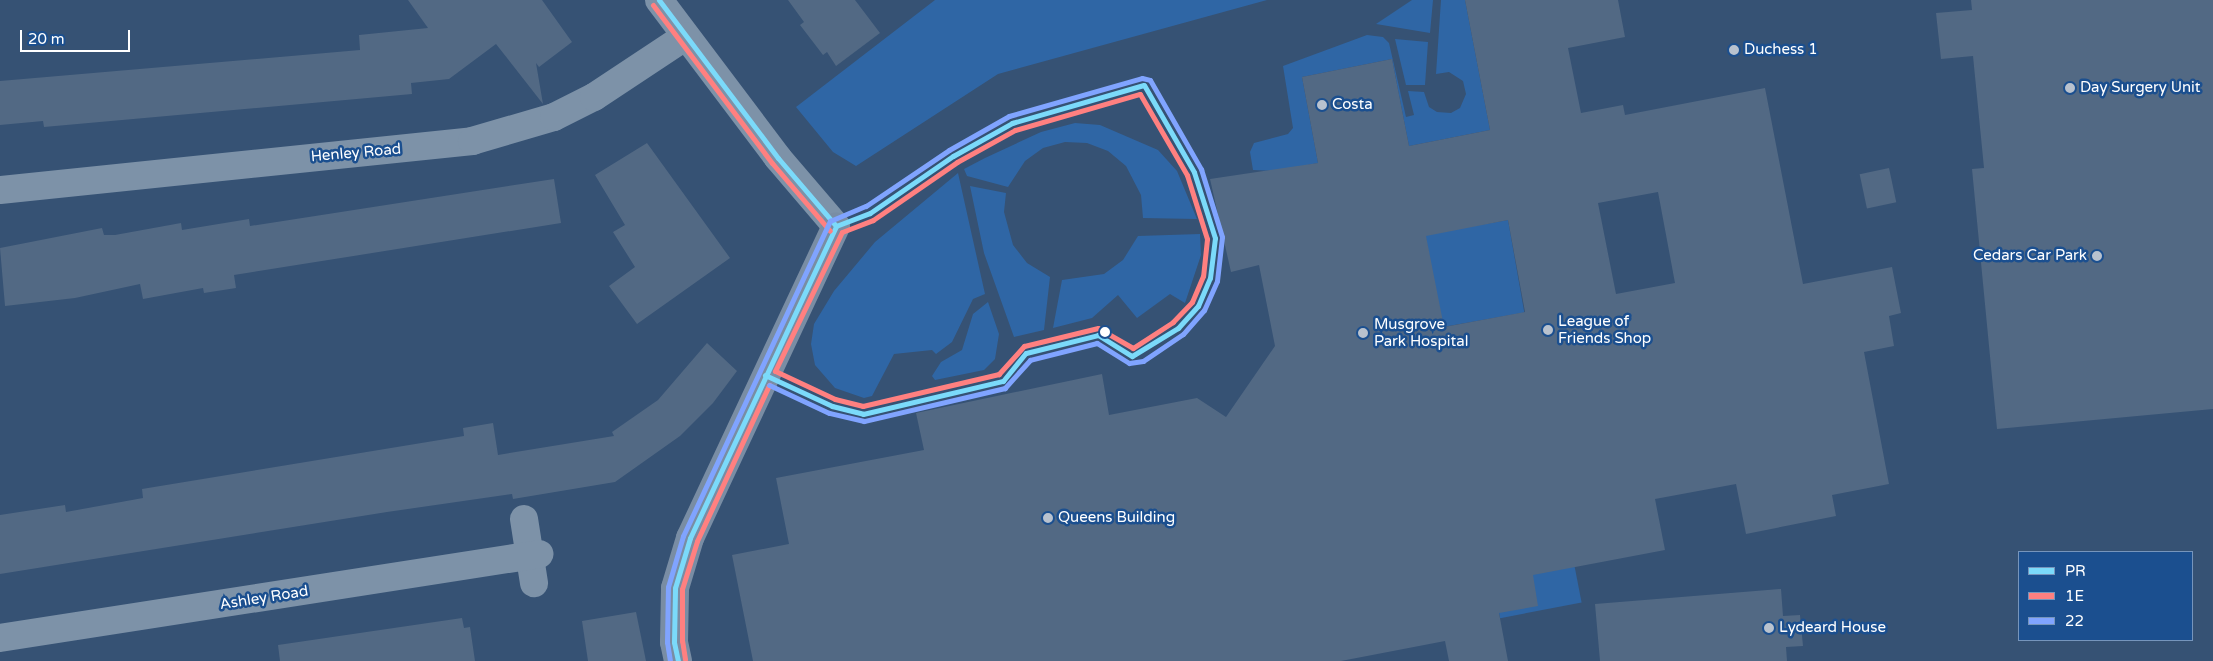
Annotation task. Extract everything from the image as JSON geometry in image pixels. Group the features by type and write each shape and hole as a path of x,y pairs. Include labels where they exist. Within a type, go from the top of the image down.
{"street":[{"path":"659,0 812,201 836,226 818,271 765,374 690,538 680,571 675,597 678,661"},
{"name":"Henley Road","path":"0,190 472,141 554,117 594,97 686,36"},
{"path":"524,519 534,555 534,583"},
{"name":"Ashley Road","path":"0,638 534,555"}],"shaded area":[{"path":"935,0 1267,0 998,74 856,166 833,152 796,107"},
{"path":"1412,0 1433,0 1430,33 1376,24"},
{"path":"1441,0 1465,0 1490,130 1409,146 1392,59 1302,77 1318,163 1276,171 1253,170 1250,152 1254,143 1288,134 1293,128 1283,66 1367,35 1383,37 1389,43 1406,117 1414,115 1408,91 1424,92 1429,107 1437,112 1451,113 1460,108 1466,94 1463,81 1449,72 1436,74"},
{"path":"1395,39 1428,42 1425,85 1406,85"},
{"path":"1075,123 1100,125 1158,150 1177,171 1197,219 1143,218 1141,195 1126,166 1108,151 1087,143 1065,142 1043,148 1025,161 1008,187 967,176 964,169 985,158 1041,132"},
{"path":"958,173 985,294 973,299 952,342 936,354 932,350 894,354 872,396 864,398 835,388 815,365 811,344 814,324 834,291 875,242"},
{"path":"970,186 1006,193 1004,212 1013,245 1027,263 1050,277 1044,330 1014,337 984,253"},
{"path":"1508,220 1524,313 1442,327 1425,235"},
{"path":"1200,234 1201,255 1185,303 1170,294 1137,318 1118,295 1092,318 1053,328 1062,280 1104,274 1123,260 1138,236"},
{"path":"988,302 999,334 995,359 984,370 935,380 932,376 941,362 962,350 973,314"},
{"path":"1565,517 1582,602 1500,618 1484,533"}],"building":[{"path":"408,0 542,0 572,42 539,67 536,63 543,104 496,44 449,79 411,83 412,94 44,127 43,121 0,125 0,81 360,50 359,35 428,28"},
{"path":"788,0 855,0 880,33 836,66 827,52 823,55 800,25 804,22"},
{"path":"1465,0 1618,0 1625,37 1568,48 1581,113 1623,105 1625,115 1765,88 1803,284 1892,267 1901,313 1889,316 1894,346 1864,352 1889,484 1832,495 1836,516 1746,534 1736,484 1655,499 1665,550 1533,575 1538,606 1499,613 1508,661 1449,661 1445,641 1341,661 753,661 732,555 789,544 776,478 924,450 916,413 1102,374 1109,415 1197,398 1226,417 1275,346 1259,265 1231,272 1210,179 1318,163 1302,77 1392,59 1409,146 1490,130","holes":["1658,192 1675,283 1616,294 1598,203","1508,220 1525,312 1444,327 1426,236"]},
{"name":"Cedars Car Park","path":"1971,0 2213,0 2213,409 1997,429 1972,169 1984,168 1973,56 1941,59 1936,13 1972,10"},
{"path":"647,143 730,258 637,324 609,286 635,267 613,232 625,225 595,175"},
{"path":"1889,168 1896,202 1867,208 1860,174"},
{"path":"554,179 561,223 234,275 236,288 204,293 203,288 143,299 140,284 75,298 5,306 0,248 102,228 104,235 115,235 181,223 182,230 249,219 250,226"},
{"path":"707,343 737,371 713,403 680,436 615,482 513,499 512,494 387,512 0,574 0,515 65,505 66,512 143,498 142,489 464,436 463,428 493,423 498,455 614,436 612,432 658,400"},
{"path":"1781,589 1783,616 1800,615 1803,646 1786,647 1787,661 1600,661 1595,604"},
{"path":"636,612 646,661 588,661 582,621"},
{"path":"462,618 464,628 470,627 475,661 280,661 278,645"}],"transit line":[{"name":"PR","path":"659,0 778,158 836,226"},
{"name":"1E","path":"653,5 772,163 830,231"},
{"name":"22","path":"670,661 667,642 668,587 683,536 830,221 866,206 949,150 1009,116 1142,78 1150,80 1201,169 1222,237 1217,281 1204,310 1183,334 1143,361 1129,363 1097,343 1030,360 1005,388 864,421 829,413 769,385"},
{"name":"PR","path":"765,375 832,406 863,414 1003,381 1026,353 1098,335 1132,356 1178,328 1198,306 1210,278 1215,238 1194,172 1144,85"},
{"name":"PR","path":"678,661 674,642 675,588 690,538 836,226 870,213 953,156 1012,123 1144,85"},
{"name":"1E","path":"1140,94 1187,175 1207,239 1203,276 1192,302 1173,322 1133,348 1098,328 1024,346 999,374 863,406 835,399 775,371 842,232 873,220 957,162 1015,130 1140,94"},
{"name":"1E","path":"685,659 682,641 682,589 697,541 769,385"}],"place":[{"name":"Duchess 1","path":"1734,50"},
{"name":"Day Surgery Unit","path":"2070,88"},
{"name":"Costa","path":"1322,105"},
{"name":"Cedars Car Park","path":"2097,256"},
{"name":"League of Friends Shop","path":"1548,330"},
{"name":"Musgrove Park Hospital","path":"1363,333"},
{"name":"Queens Building","path":"1048,518"},
{"name":"Lydeard House","path":"1769,628"}]}
